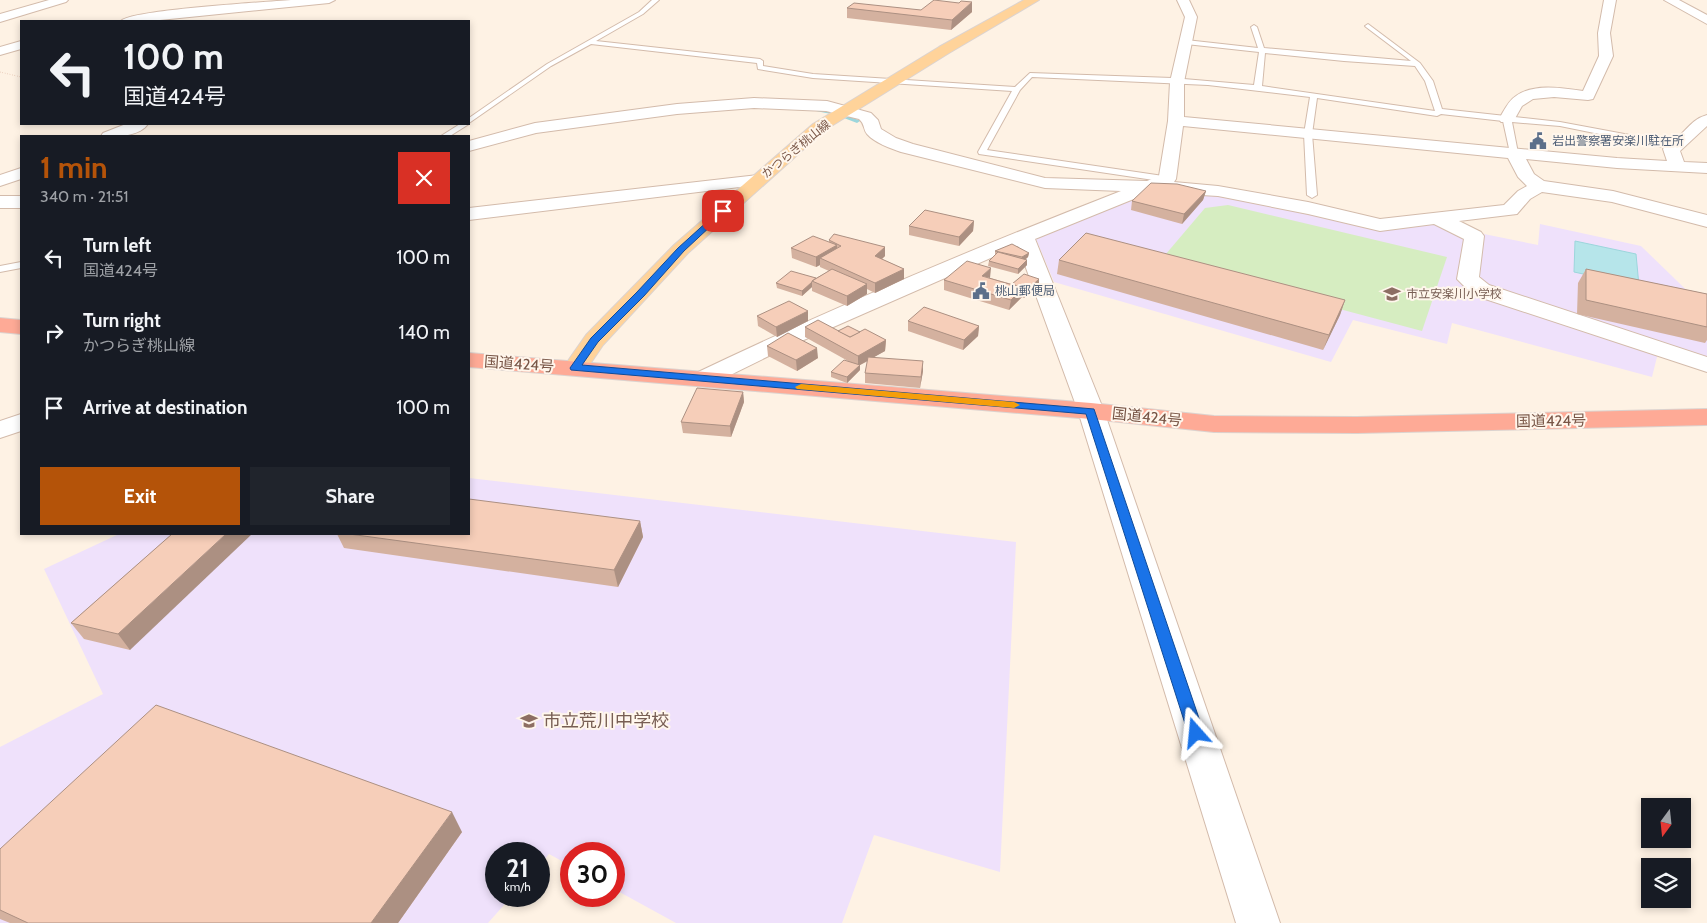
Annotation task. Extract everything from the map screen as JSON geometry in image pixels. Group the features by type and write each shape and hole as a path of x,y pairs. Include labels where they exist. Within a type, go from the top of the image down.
{"highway":[{"path":"0,325 20,327"},
{"name":"国道424号","path":"470,360 1091,411 1214,424 1357,425 1707,416"}],"main road":[{"name":"かつらぎ桃山線","path":"575,368 594,340 681,249 819,127 1033,0"}],"street":[{"path":"0,18 62,0"},
{"path":"136,20 329,0"},
{"path":"702,379 773,345 1024,236 1167,179 1176,122 1178,80 1191,17 1183,0"},
{"path":"1507,118 1521,99 1531,95 1542,93 1588,96 1606,56 1604,33 1610,0"},
{"path":"1671,0 1698,2"},
{"path":"1671,0 1707,20"},
{"path":"238,20 246,8"},
{"path":"0,51 20,44"},
{"path":"470,146 535,128 646,112 754,103 827,106 840,114 865,116 870,120 874,132 890,142 1045,183 1146,186 1241,194 1380,225 1510,210 1524,195 1539,186"},
{"path":"1678,167 1671,149 1678,147 1701,123 1707,120"},
{"path":"1176,122 1514,153 1707,168"},
{"path":"112,135 137,125"},
{"path":"1514,153 1527,177 1539,186 1613,197 1707,222"},
{"path":"0,181 20,172"},
{"path":"470,214 758,180"},
{"path":"0,202 20,202"},
{"path":"1437,218 1474,236 1468,279 1481,290 1707,365"},
{"path":"1024,236 1091,411 1258,923"},
{"path":"0,430 20,422"}],"lane":[{"path":"471,118 549,65 641,13 656,0"},
{"path":"1368,26 1418,64 1428,81 1439,111"},
{"path":"1254,27 1262,51 1258,86"},
{"path":"589,42 760,61 760,68 813,76 1017,89"},
{"path":"1186,42 1262,51 1418,64"},
{"path":"1167,179 982,152 1017,89 1030,75 1178,80 1258,86 1437,114 1439,111 1560,124 1678,147"},
{"path":"1312,195 1308,134 1314,95"},
{"path":"1507,118 1514,153"},
{"path":"447,135 463,125"},
{"path":"0,269 20,264"}],"path":[{"path":"0,72 20,77"}],"shaded area":[{"name":"市立安楽川小学校","path":"1149,191 1226,194 1385,229 1446,219 1469,231 1538,245 1540,224 1641,246 1707,310 1707,370 1658,353 1652,377 1452,323 1447,344 1353,320 1331,362 1054,282 1036,239"},
{"name":"市立荒川中学校","path":"470,478 1016,542 1000,872 874,835 842,923 676,923 625,895 625,842 560,842 560,860 550,855 550,842 485,842 485,907 502,907 488,923 0,923 0,747 103,694 44,569 117,535 470,535"}],"green space":[{"path":"1228,205 1447,257 1422,331 1160,261 1205,208"}],"water":[{"path":"1575,241 1636,254 1639,286 1574,272"}],"building":[{"path":"934,0 959,3 961,1 972,2 952,20 847,8 854,3 921,10"},
{"path":"1151,183 1177,184 1206,191 1184,214 1132,201"},
{"path":"925,210 974,221 959,237 909,226"},
{"path":"1086,233 1345,300 1329,335 1059,260"},
{"path":"834,234 885,247 875,256 904,269 875,283 820,258 841,246 829,240"},
{"path":"813,236 837,245 816,257 791,248"},
{"path":"1012,244 1029,253 1022,257 995,251"},
{"path":"998,252 1027,260 1018,269 989,261"},
{"path":"967,261 991,268 982,276 1023,288 1011,300 944,280"},
{"path":"832,269 867,284 847,296 812,281"},
{"path":"1586,269 1707,294 1707,327 1586,300"},
{"path":"791,271 816,278 802,291 776,283"},
{"path":"1024,274 1039,279 1024,293 1023,288 1012,284"},
{"path":"789,301 808,311 776,327 757,316"},
{"path":"924,307 979,326 964,340 908,321"},
{"path":"818,320 850,337 865,329 886,340 858,356 805,327"},
{"path":"848,326 860,332 850,337 838,331"},
{"path":"788,333 817,348 796,360 767,346"},
{"path":"868,357 923,361 921,377 865,373"},
{"path":"844,360 860,365 847,377 831,372"},
{"path":"697,388 743,392 730,426 681,422"},
{"path":"470,499 640,521 614,570 356,535 470,535"},
{"path":"171,535 225,535 118,634 71,623"},
{"path":"156,705 452,812 371,923 28,923 0,910 0,849"}],"waterway":[{"path":"818,110 831,113"},
{"path":"846,117 857,121"}],"slow traffic":[{"path":"801,387 1014,405"}],"place":[{"name":"岩出警察署安楽川駐在所","path":"1538,141"},
{"name":"桃山郵便局","path":"981,291"},
{"name":"市立安楽川小学校","path":"1392,294"},
{"name":"市立荒川中学校","path":"529,721"}],"route":[{"path":"723,211 681,249 594,340 575,368 1091,411 1196,733"}]}
